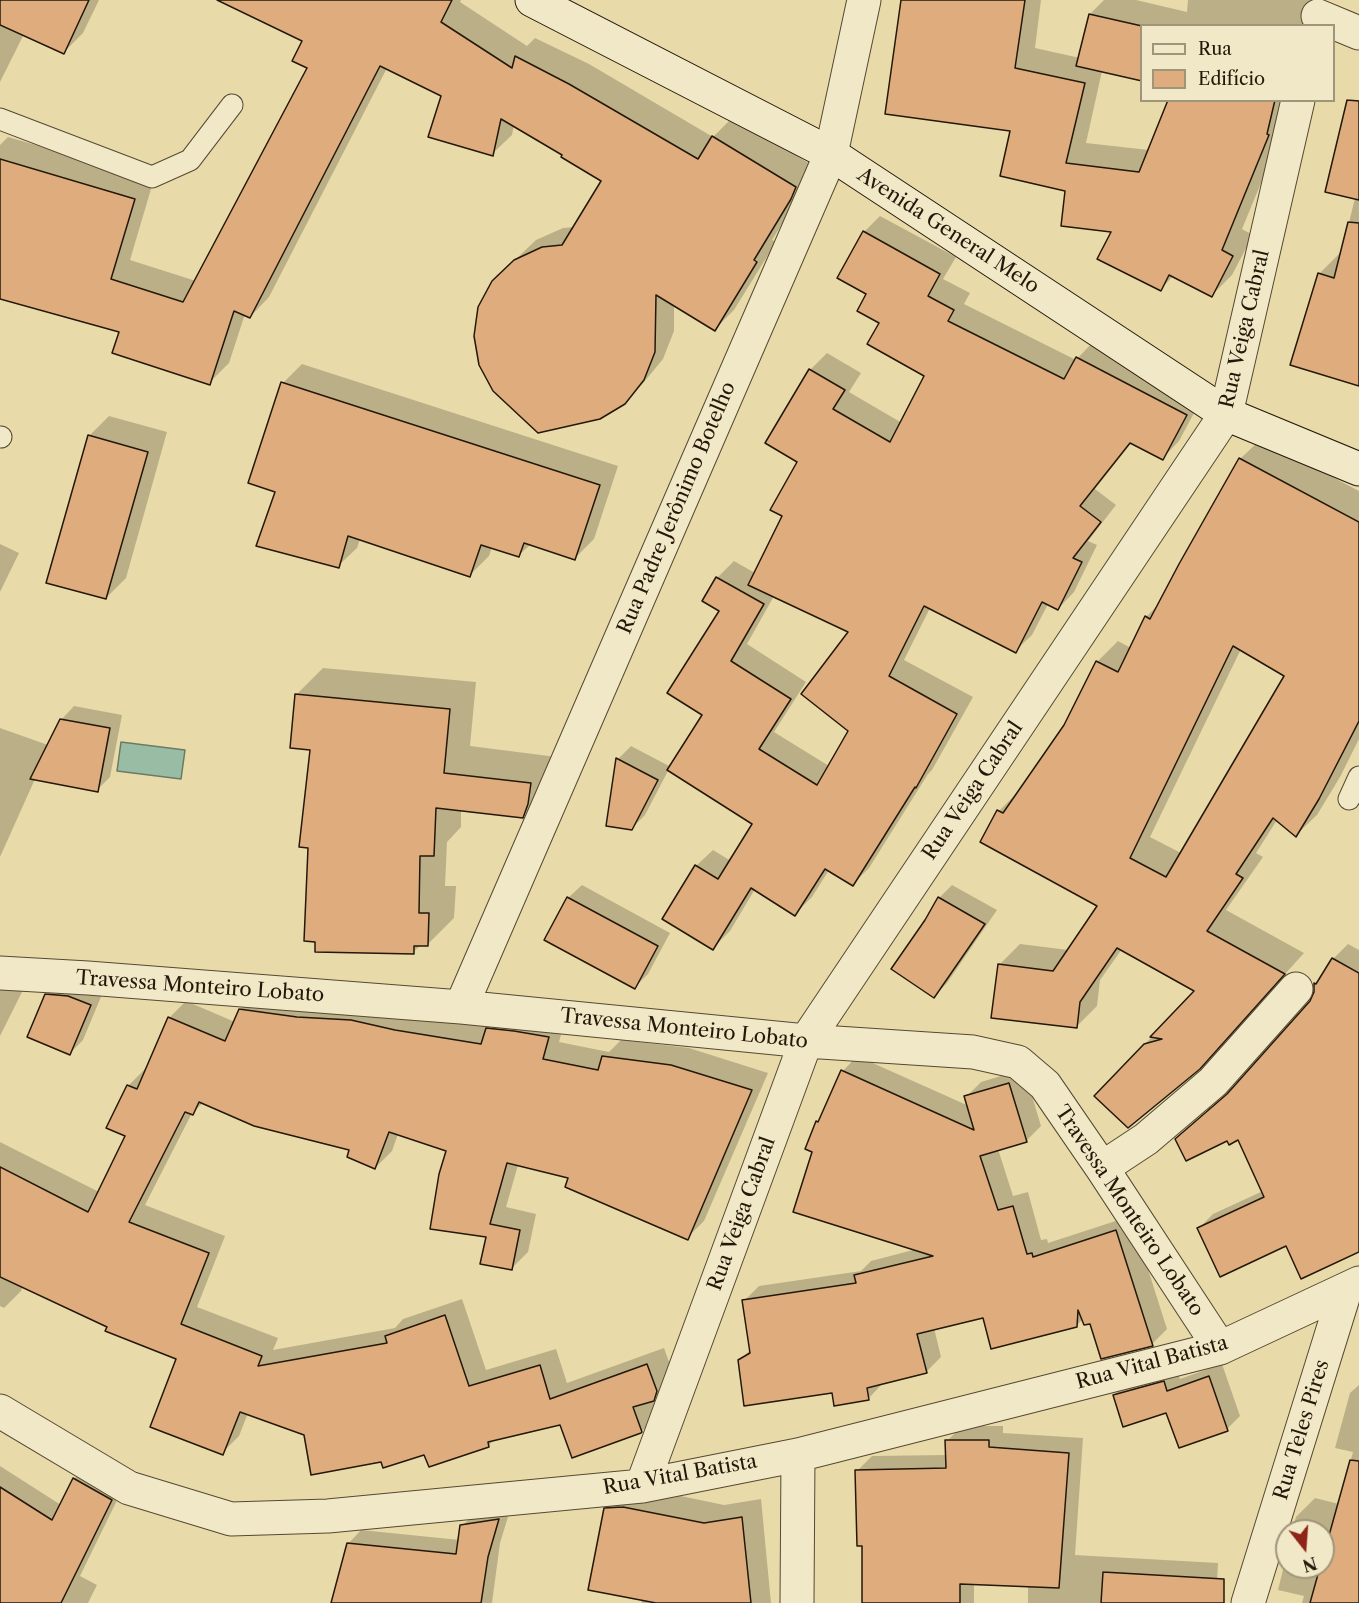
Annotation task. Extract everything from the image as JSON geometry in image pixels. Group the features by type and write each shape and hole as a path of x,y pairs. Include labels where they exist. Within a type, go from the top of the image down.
{"street":[{"name":"Avenida General Melo","path":"532,0 831,154 1226,414 1359,470"},
{"name":"Rua Padre Jerônimo Botelho","path":"461,1007 831,154 864,0"},
{"path":"1318,14 1359,33"},
{"name":"Rua Veiga Cabral","path":"642,1485 806,1041 1226,414 1299,102"},
{"name":"Travessa Monteiro Lobato","path":"0,973 461,1007 806,1041 973,1052 1018,1062 1045,1085 1220,1348"},
{"path":"1102,1168 1146,1139 1213,1082 1296,989"},
{"name":"Rua Vital Batista","path":"0,1412 129,1488 231,1519 328,1516 642,1485 798,1455 1220,1348 1352,1287"},
{"name":"Rua Teles Pires","path":"1248,1603 1352,1287"},
{"path":"797,1603 798,1455"}],"lane":[{"path":"0,120 152,177 189,160 232,105"},
{"path":"1349,799 1359,777"}],"shaded area":[{"path":"121,742 185,750 181,779 117,771"}],"building":[{"path":"0,0 89,0 64,54 0,25"},
{"path":"217,0 452,0 441,22 512,68 515,56 569,84 698,159 712,136 796,187 754,260 757,262 715,331 656,295 655,352 644,380 625,404 600,419 538,433 493,391 479,365 474,336 478,307 492,281 514,260 542,247 562,245 601,181 501,119 493,156 428,137 441,96 380,66 250,318 234,311 210,385 112,353 119,332 0,299 0,159 135,199 111,279 183,302 307,68 292,61 302,41"},
{"path":"901,0 1025,0 1015,68 1085,83 1066,163 1139,172 1167,102 1275,102 1267,134 1269,135 1222,250 1233,256 1212,297 1169,275 1161,291 1097,259 1111,232 1061,226 1065,191 1000,176 1010,131 885,114"},
{"path":"1089,14 1140,26 1140,81 1076,66"},
{"path":"1347,100 1359,101 1359,200 1325,192"},
{"path":"1348,222 1359,223 1359,386 1290,365 1318,273 1334,278"},
{"path":"863,231 940,274 928,296 954,310 948,321 1064,379 1076,357 1187,415 1163,460 1130,443 1080,506 1101,522 1073,558 1082,562 1058,610 1042,602 1016,653 924,606 889,676 957,714 916,788 853,886 825,869 795,916 751,888 713,950 662,919 695,865 718,879 752,824 667,770 702,715 667,693 719,611 702,601 716,577 764,604 731,661 791,699 759,749 817,785 848,731 801,694 848,632 748,585 782,516 770,510 797,462 765,443 809,369 845,390 833,409 890,442 924,376 867,344 879,323 857,311 866,294 837,278"},
{"path":"281,382 600,485 575,560 524,543 519,557 481,545 470,577 348,536 339,568 256,546 275,492 248,483"},
{"path":"88,435 148,452 106,599 46,583"},
{"path":"1239,458 1359,522 1359,721 1319,799 1296,837 1273,818 1236,874 1243,878 1207,931 1285,974 1200,1069 1128,1128 1094,1096 1144,1044 1162,1039 1150,1037 1194,991 1117,948 1080,1002 1077,1028 991,1018 998,964 1053,971 1097,906 980,842 997,810 1003,813 1064,725 1096,661 1118,672 1145,616 1150,619","holes":["1233,646 1284,676 1166,877 1130,858"]},
{"path":"295,694 450,709 444,773 531,783 523,818 436,808 434,856 420,856 419,913 429,913 428,946 414,946 414,954 315,952 315,942 304,941 308,848 299,847 310,750 290,748"},
{"path":"60,719 110,728 98,792 30,779"},
{"path":"616,758 658,780 632,830 606,826"},
{"path":"567,897 658,946 635,989 544,940"},
{"path":"938,897 985,924 934,998 891,969"},
{"path":"1332,958 1359,973 1359,1252 1301,1279 1286,1246 1220,1277 1197,1228 1264,1197 1238,1140 1229,1145 1227,1141 1186,1161 1175,1139 1227,1094 1310,1001 1314,992 1314,983 1316,984"},
{"path":"45,994 68,996 91,1005 70,1055 27,1037"},
{"path":"239,1009 297,1017 351,1020 395,1030 481,1044 486,1028 514,1031 549,1037 543,1059 598,1070 602,1056 671,1065 752,1090 688,1240 565,1187 568,1178 507,1163 490,1224 520,1230 512,1270 480,1264 486,1237 430,1229 439,1174 446,1151 389,1132 375,1169 347,1157 349,1150 254,1126 199,1102 193,1115 185,1112 129,1222 209,1253 181,1324 262,1356 258,1366 387,1343 385,1336 445,1315 469,1386 540,1365 550,1399 647,1364 657,1391 654,1401 633,1407 641,1433 572,1458 560,1425 488,1442 489,1447 429,1467 424,1455 383,1468 381,1462 311,1475 304,1435 240,1412 223,1455 150,1427 176,1359 105,1331 107,1327 0,1277 0,1167 88,1212 125,1136 106,1128 127,1085 137,1089 168,1017 225,1041"},
{"path":"841,1070 974,1130 964,1096 1009,1083 1027,1142 980,1156 998,1210 1013,1206 1027,1254 1032,1253 1033,1257 1116,1230 1153,1346 1101,1359 1090,1324 1084,1325 1078,1310 1077,1327 991,1349 983,1318 917,1334 927,1373 867,1388 869,1400 834,1406 832,1393 744,1406 738,1360 750,1353 742,1300 856,1283 854,1275 933,1256 793,1212 812,1152 805,1149"},
{"path":"1209,1376 1228,1431 1179,1448 1166,1413 1123,1427 1113,1395 1164,1381 1167,1391"},
{"path":"945,1440 989,1440 989,1447 1069,1453 1059,1588 960,1584 960,1603 862,1603 862,1546 857,1546 855,1470 946,1468"},
{"path":"1350,1460 1359,1461 1359,1603 1310,1603 1317,1579 1335,1579 1334,1519"},
{"path":"73,1478 112,1500 61,1603 0,1603 0,1487 52,1520"},
{"path":"623,1507 704,1523 742,1517 751,1603 656,1603 588,1590 604,1508"},
{"path":"499,1519 488,1557 481,1603 331,1603 347,1543 456,1554 460,1525"},
{"path":"1103,1572 1224,1579 1224,1603 1101,1603"}]}
